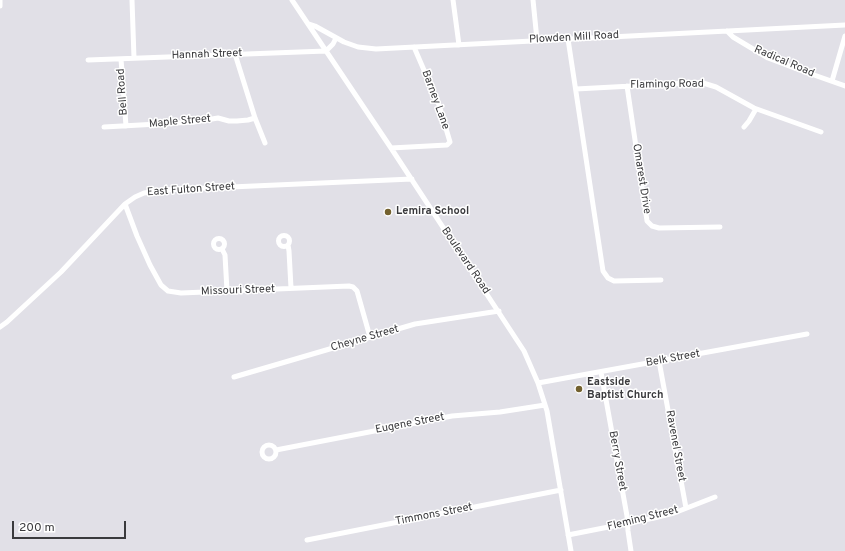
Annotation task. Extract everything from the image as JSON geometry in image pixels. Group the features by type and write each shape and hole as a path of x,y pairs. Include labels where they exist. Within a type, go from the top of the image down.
{"street":[{"path":"0,0 0,6"},
{"path":"132,0 134,58"},
{"name":"Boulevard Road","path":"292,0 412,179 524,351 538,383 550,424 571,551"},
{"path":"453,0 460,45"},
{"path":"533,0 537,40"},
{"name":"Plowden Mill Road","path":"309,24 336,38 367,48 460,45 845,25"},
{"name":"Radical Road","path":"727,31 733,37 768,58 845,86"},
{"path":"832,81 845,36"},
{"path":"326,51 334,44 336,38"},
{"path":"568,39 603,273 614,281 661,280"},
{"name":"Barney Lane","path":"391,148 447,145 450,142 439,105 414,47"},
{"name":"Hannah Street","path":"88,60 326,51"},
{"path":"235,54 255,118 265,143"},
{"name":"Bell Road","path":"121,59 126,126"},
{"name":"Flamingo Road","path":"576,89 703,83 716,87 756,109 821,132"},
{"name":"Omarest Drive","path":"627,86 647,221 652,226 659,228 720,227"},
{"path":"744,127 756,109"},
{"name":"Maple Street","path":"104,127 194,122 218,118 237,122 255,118"},
{"name":"East Fulton Street","path":"0,327 61,272 125,204 138,195 155,190 412,179"},
{"name":"Missouri Street","path":"125,204 150,265 163,288 168,291 181,293 347,285 356,290 370,337"},
{"path":"288,245 291,288"},
{"path":"222,249 225,255 227,291"},
{"name":"Cheyne Street","path":"234,377 415,324 499,311"},
{"name":"Belk Street","path":"538,383 807,334"},
{"name":"Ravenel Street","path":"659,361 686,508"},
{"name":"Berry Street","path":"601,372 627,516 631,551"},
{"name":"Eugene Street","path":"276,450 452,416 500,412 545,404"},
{"name":"Timmons Street","path":"307,540 561,490"},
{"name":"Fleming Street","path":"568,535 659,517 715,496"}],"place":[{"name":"Lemira School","path":"388,212"},
{"name":"Eastside Baptist Church","path":"579,389"}]}
